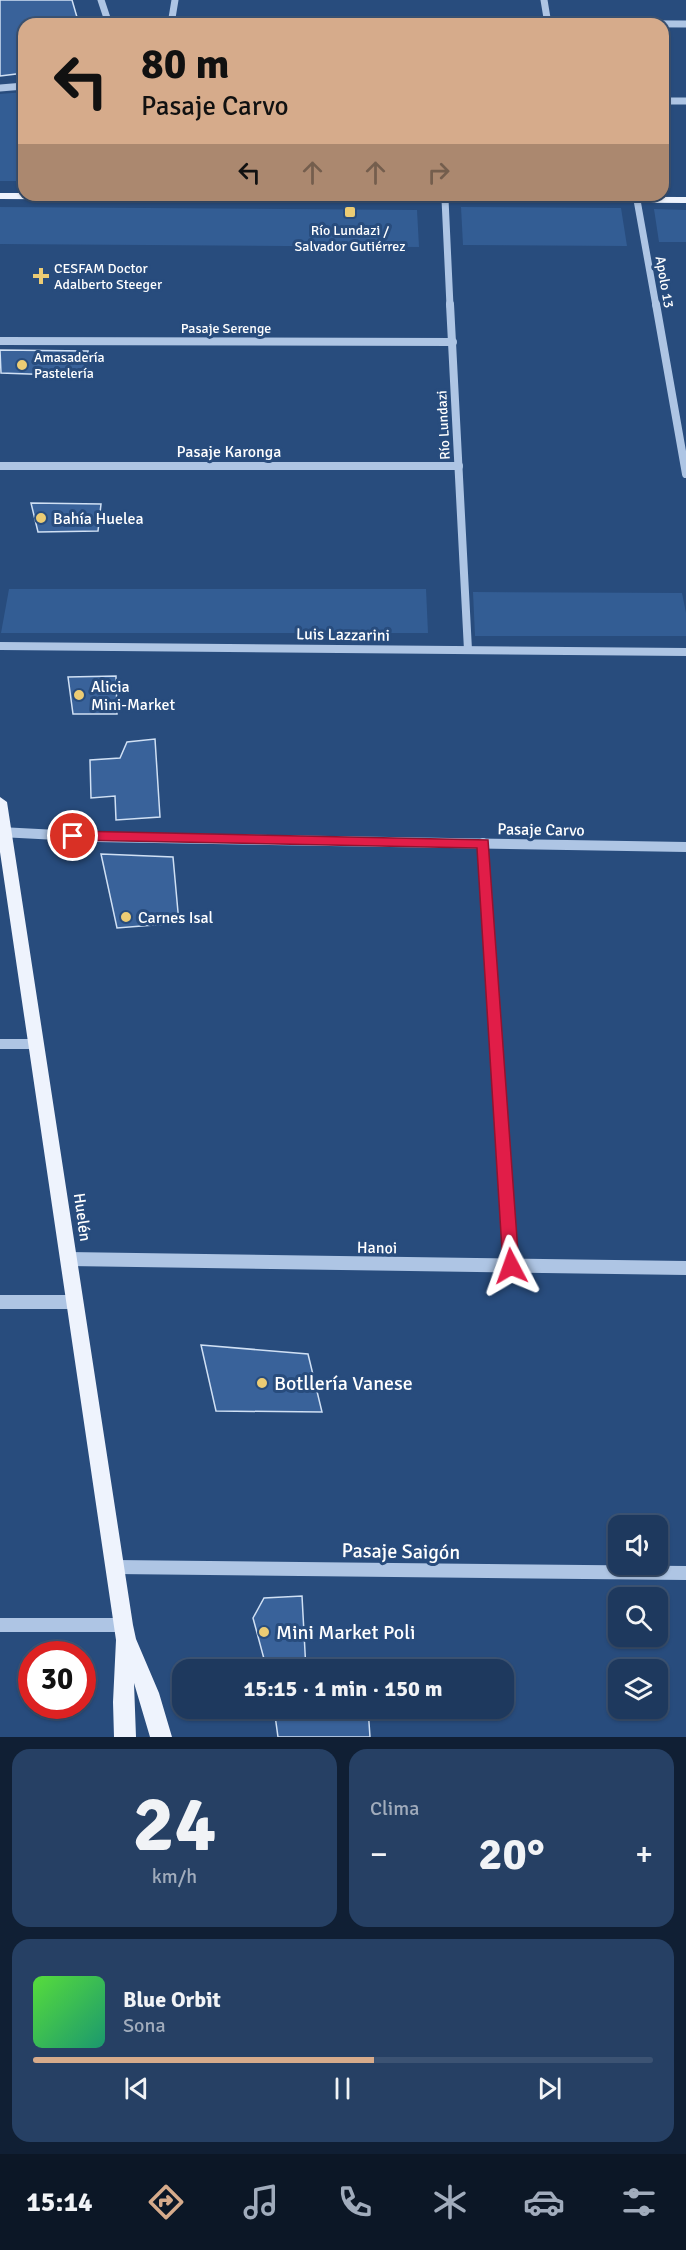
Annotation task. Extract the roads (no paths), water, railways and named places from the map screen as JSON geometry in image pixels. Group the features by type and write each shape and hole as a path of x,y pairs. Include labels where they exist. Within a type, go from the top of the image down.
{"main road":[{"path":"0,196 18,196"},
{"path":"669,200 686,200"},
{"name":"Huelén","path":"0,802 2,832 125,1632 124,1737"},
{"name":"Huelén","path":"125,1632 149,1693 161,1737"}],"street":[{"path":"101,0 107,18"},
{"path":"172,18 175,0"},
{"path":"544,0 547,18"},
{"path":"669,24 686,24"},
{"path":"0,88 18,86"},
{"path":"669,101 686,101"},
{"name":"Río Lundazi","path":"445,201 468,650"},
{"name":"Apolo 13","path":"637,201 686,474"},
{"name":"Pasaje Serenge","path":"0,341 453,342"},
{"name":"Pasaje Karonga","path":"0,466 459,466"},
{"name":"Luis Lazzarini","path":"0,646 686,652"},
{"name":"Pasaje Carvo","path":"2,832 96,837 686,846"},
{"path":"483,843 511,1266"},
{"path":"0,1044 36,1044"},
{"name":"Hanoi","path":"68,1259 686,1268"},
{"path":"0,1302 75,1302"},
{"name":"Pasaje Saigón","path":"115,1568 686,1573"},
{"path":"0,1625 125,1632"}],"place":[{"name":"Río Lundazi / Salvador Gutiérrez","path":"350,212"},
{"name":"CESFAM Doctor Adalberto Steeger","path":"41,276"},
{"name":"Amasadería Pastelería","path":"22,365"},
{"name":"Bahía Huelea","path":"41,518"},
{"name":"Alicia Mini-Market","path":"79,695"},
{"name":"Carnes Isal","path":"126,917"},
{"name":"Botllería Vanese","path":"262,1383"},
{"name":"Mini Market Poli","path":"264,1632"}]}
